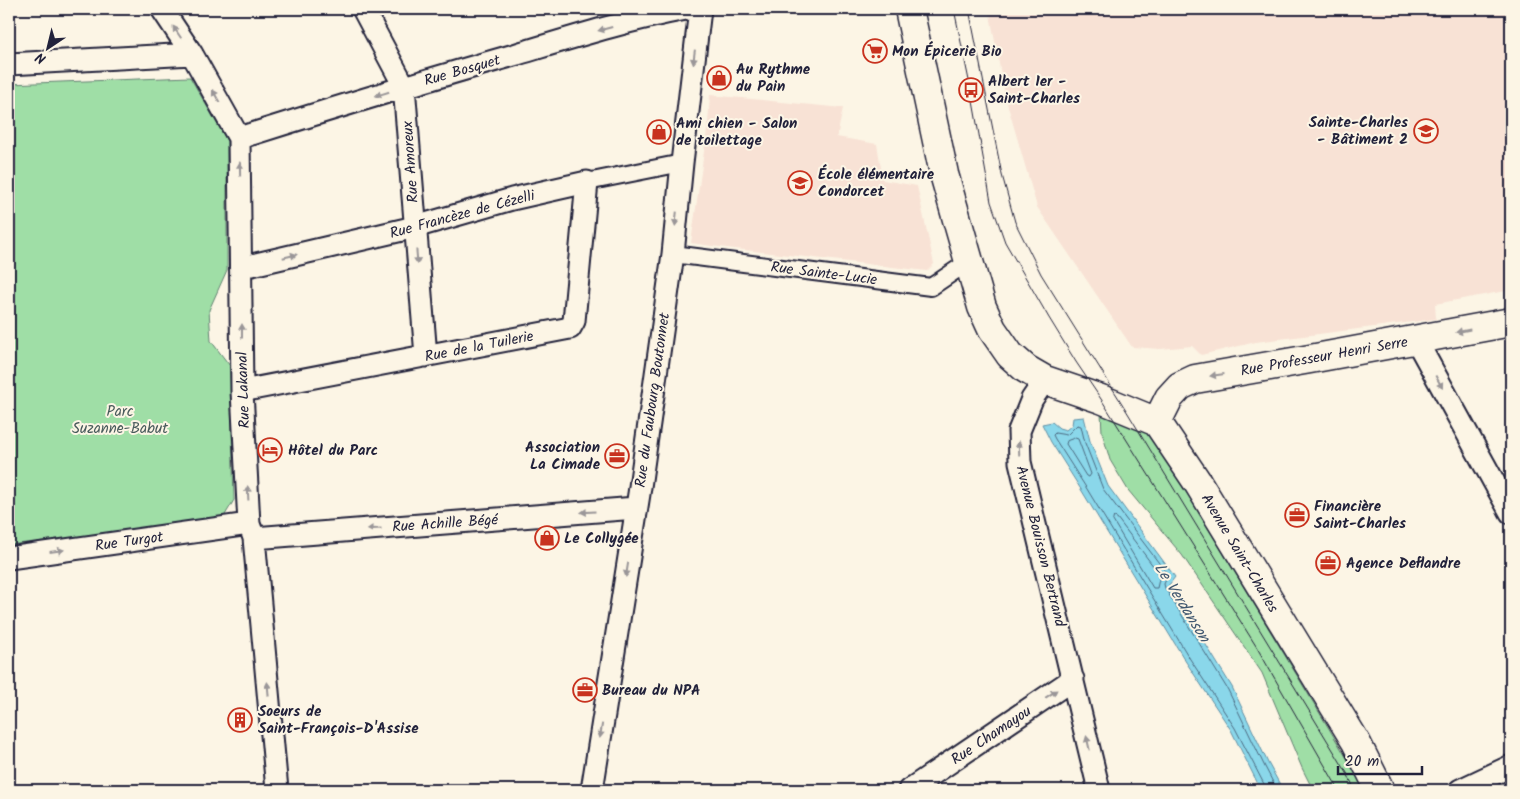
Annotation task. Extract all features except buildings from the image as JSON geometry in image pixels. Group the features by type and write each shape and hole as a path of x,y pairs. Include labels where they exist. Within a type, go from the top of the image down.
{"main road":[{"path":"909,9 944,174 968,262 982,307 992,329 1010,355 1026,369 1045,380 1101,399 1157,422"},
{"name":"Rue Professeur Henri Serre","path":"1157,422 1169,398 1180,386 1195,379 1511,322"},
{"name":"Avenue Saint-Charles","path":"1157,422 1198,483 1356,742 1380,790"}],"street":[{"name":"Rue Lakanal","path":"162,9 192,54 239,138 242,391 252,531 278,790"},
{"path":"364,9 404,86"},
{"name":"Rue Bosquet","path":"239,138 404,86 659,11 686,9"},
{"name":"Rue du Faubourg Boutonnet","path":"592,790 673,254 700,9"},
{"path":"9,64 192,54"},
{"name":"Rue Amoreux","path":"404,86 426,356"},
{"name":"Rue Francèze de Cézelli","path":"242,265 252,265 415,227 512,199 682,163"},
{"name":"Rue de la Tuilerie","path":"242,391 570,328 574,321 587,182"},
{"name":"Rue Sainte-Lucie","path":"673,254 931,287 968,262"},
{"path":"1416,340 1511,514"},
{"name":"Avenue Bouisson Bertrand","path":"1045,380 1032,399 1019,431 1020,462 1099,790"},
{"name":"Rue Achille Bégé","path":"252,531 636,508"},
{"name":"Rue Turgot","path":"9,558 252,531"},
{"name":"Rue Chamayou","path":"909,790 1073,679"},
{"path":"1460,790 1511,766"}],"shaded area":[{"path":"989,9 1511,9 1511,290 1435,304 1436,319 1256,342 1201,355 1192,346 1160,349 1132,347 1037,207 1005,96"},
{"name":"École élémentaire Condorcet","path":"710,95 843,108 837,137 877,144 883,180 917,186 934,264 927,271 691,243 708,123"}],"green space":[{"name":"Parc Suzanne-Babut","path":"190,77 227,141 227,270 209,310 211,341 230,366 234,500 222,520 9,545 9,84"},
{"path":"1101,413 1148,430 1366,790 1313,790 1262,673 1182,555 1128,490 1110,460 1102,432"}],"water":[{"path":"1084,417 1090,441 1108,486 1175,577 1169,585 1232,687 1283,790 1261,790 1231,730 1186,662 1051,442 1042,424 1052,422 1059,428 1066,430 1072,425 1073,418"}],"tram line":[{"path":"954,9 991,202 1005,242 1076,362 1256,646 1339,790"},
{"path":"969,9 1002,175 1015,222 1041,274 1347,773 1355,790"}],"place":[{"name":"Mon Épicerie Bio","path":"875,51"},
{"name":"Au Rythme du Pain","path":"719,78"},
{"name":"Albert 1er - Saint-Charles","path":"971,90"},
{"name":"Sainte-Charles - Bâtiment 2","path":"1426,131"},
{"name":"Ami chien - Salon de toilettage","path":"659,132"},
{"name":"École élémentaire Condorcet","path":"800,183"},
{"name":"Hôtel du Parc","path":"270,450"},
{"name":"Association La Cimade","path":"617,456"},
{"name":"Financière Saint-Charles","path":"1297,515"},
{"name":"Le Collygée","path":"547,538"},
{"name":"Agence Deflandre","path":"1328,563"},
{"name":"Bureau du NPA","path":"585,690"},
{"name":"Soeurs de Saint-François-D'Assise","path":"240,720"}],"water label":[{"name":"Le Verdanson","path":"1183,602"}]}
